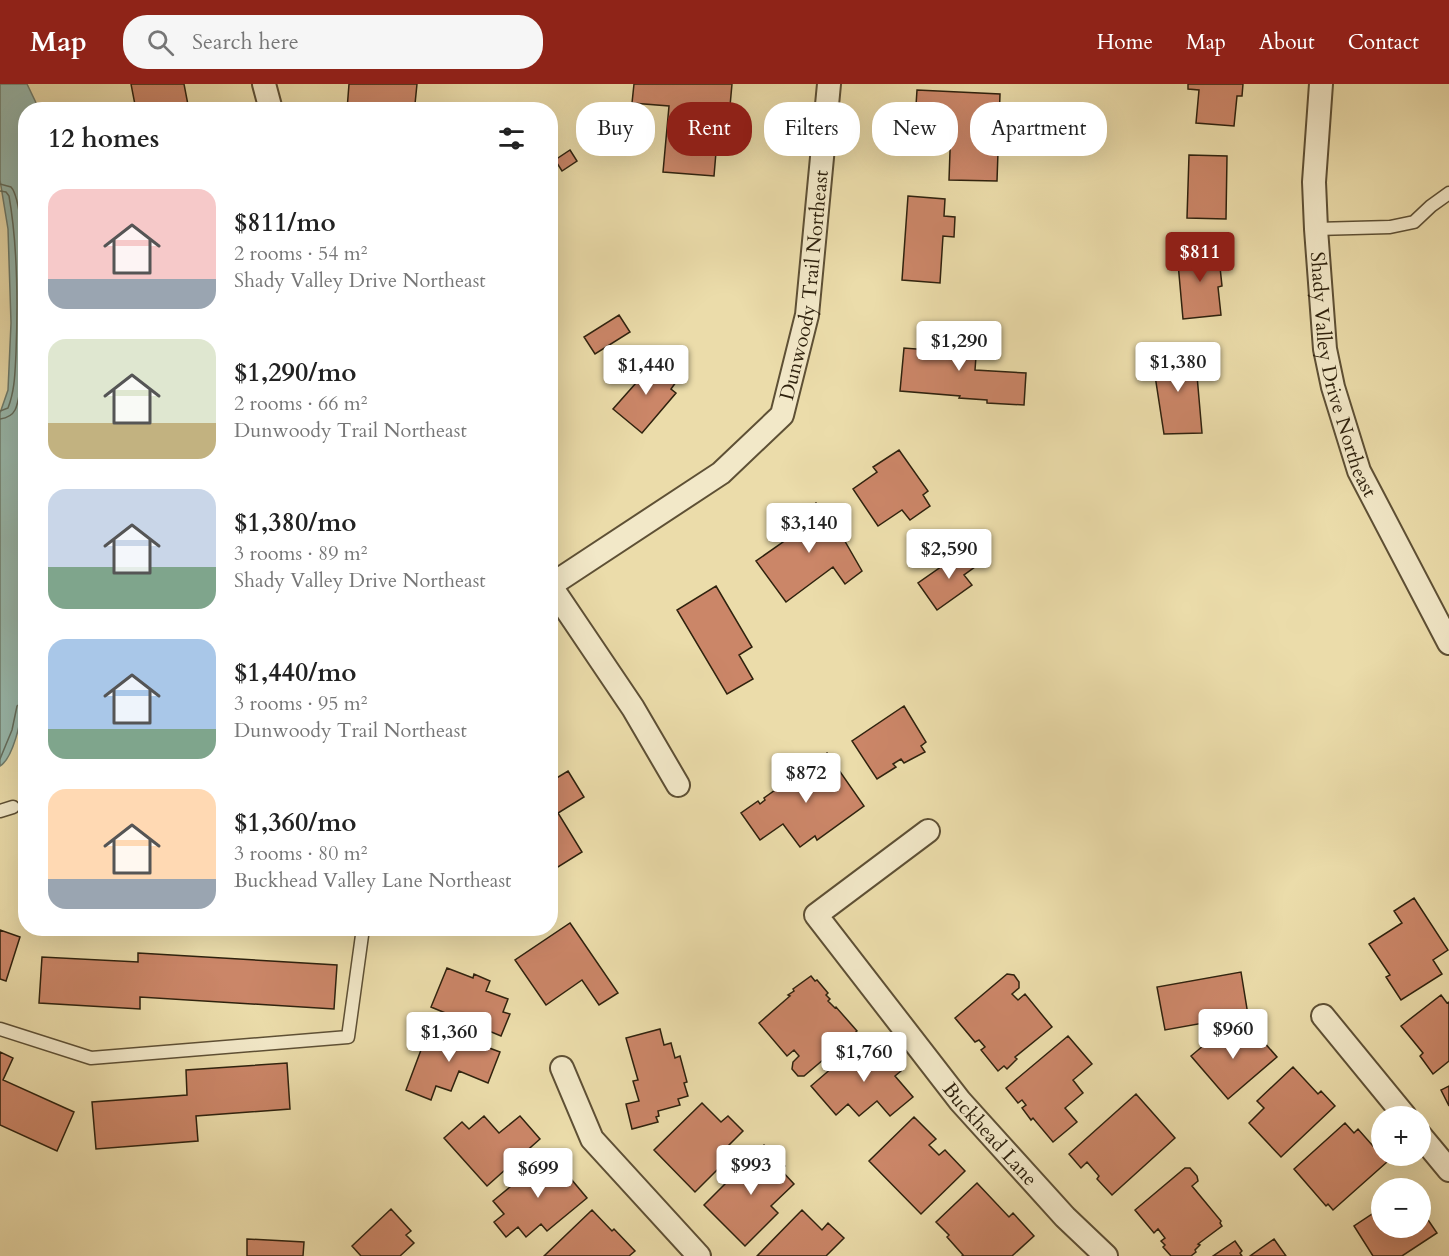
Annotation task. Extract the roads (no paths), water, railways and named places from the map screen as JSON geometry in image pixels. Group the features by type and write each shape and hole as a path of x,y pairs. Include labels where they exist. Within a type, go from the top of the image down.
{"street":[{"path":"264,84 268,102"},
{"name":"Dunwoody Trail Northeast","path":"558,580 721,472 782,415 807,315 829,84"},
{"name":"Shady Valley Drive Northeast","path":"1322,84 1314,182 1325,349 1333,387 1359,471 1449,643"},
{"path":"558,596 633,708 678,785"},
{"name":"Buckhead Lane","path":"928,831 816,915 960,1101 1065,1217 1106,1256"},
{"path":"1323,1016 1397,1106"},
{"path":"562,1068 592,1139 699,1256"},
{"path":"1431,1148 1449,1170"}],"lane":[{"path":"1316,229 1390,227 1414,222 1449,193"},
{"path":"0,811 13,807"},
{"path":"0,1029 91,1058 348,1037 362,936"}],"water":[{"path":"0,84 27,84 36,102 18,102 18,730 9,755 0,766 0,413 8,390 11,323 8,229 0,180"}]}
